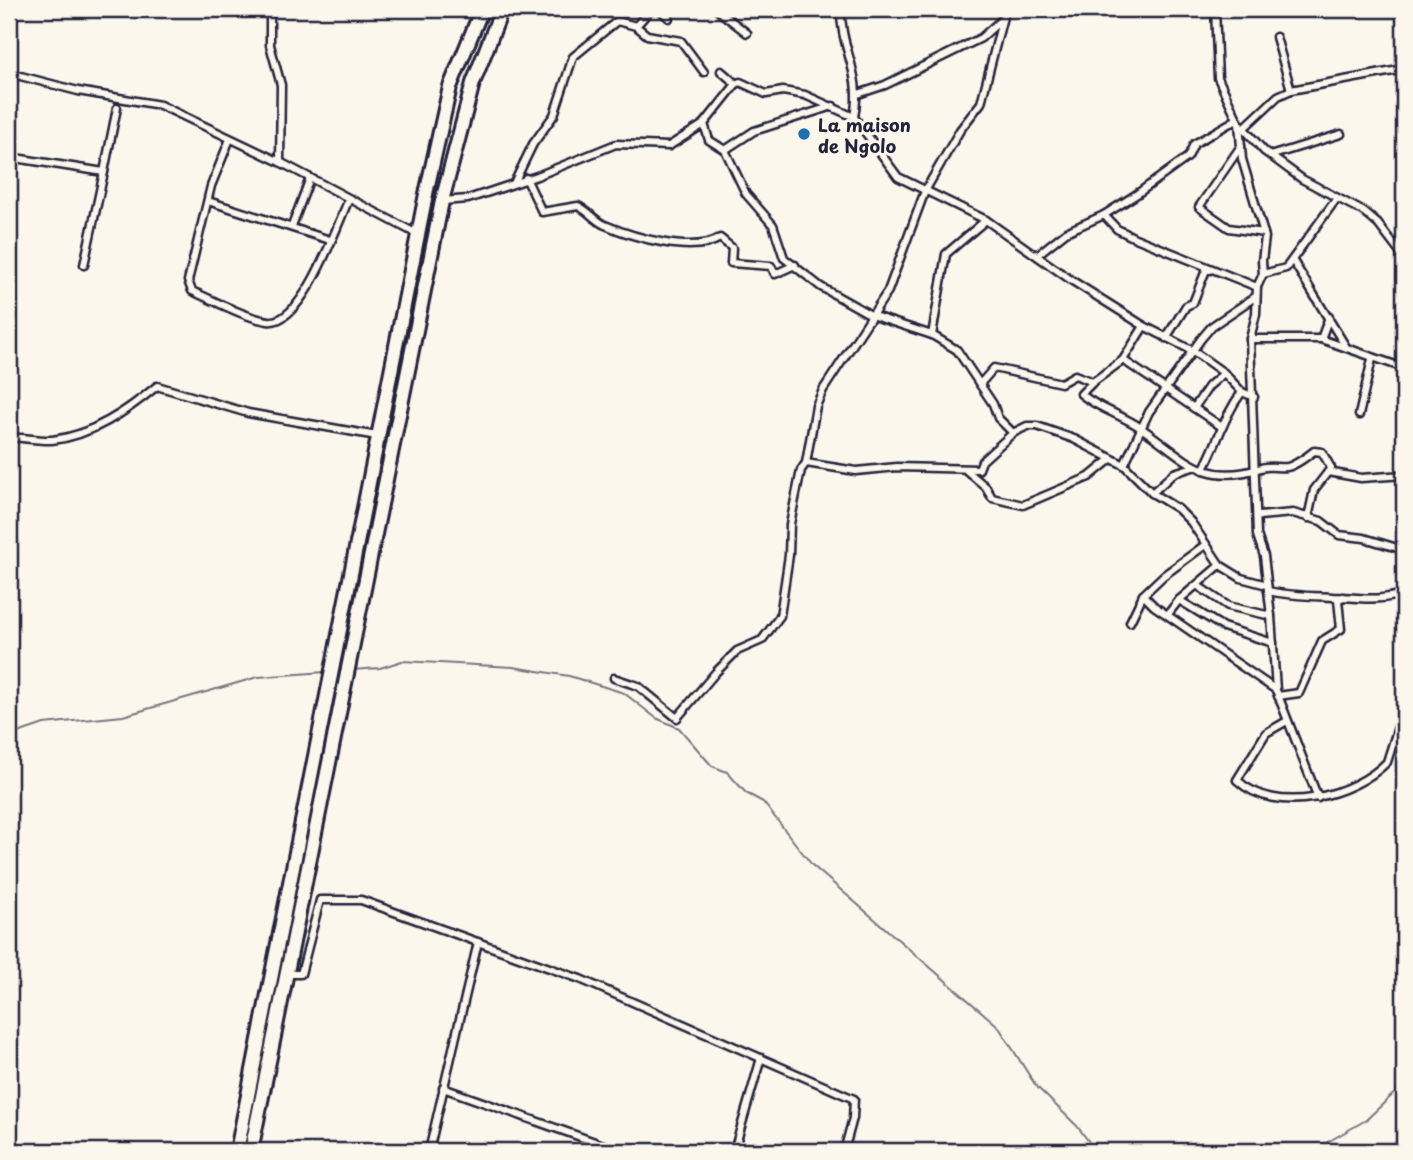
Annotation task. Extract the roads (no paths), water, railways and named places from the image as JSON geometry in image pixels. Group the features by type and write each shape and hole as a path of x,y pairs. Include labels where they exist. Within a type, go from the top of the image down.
{"highway":[{"path":"237,1151 418,234 450,87 482,9"},
{"path":"251,1151 442,201 473,83 502,9"}],"street":[{"path":"270,9 270,45 281,85 280,162"},
{"path":"636,26 651,9"},
{"path":"659,9 669,19"},
{"path":"716,9 747,33"},
{"path":"841,9 841,24 858,94 854,117"},
{"path":"614,678 638,687 677,718 737,651 762,640 773,628 779,617 789,555 790,524 818,401 888,291 925,191 960,130 981,103 1005,9"},
{"path":"1214,9 1218,78 1240,123 1264,151 1273,155 1302,179 1353,205 1378,223 1404,258"},
{"path":"858,94 885,85 970,44 1001,20"},
{"path":"515,181 533,144 554,115 573,57 617,21 636,26 647,35 681,41 704,72"},
{"path":"1276,37 1291,90"},
{"path":"1037,255 1066,232 1104,215 1188,157 1194,144 1240,123 1278,96 1291,90 1404,69"},
{"path":"721,71 736,84"},
{"path":"9,73 78,91 160,105 280,162 418,234"},
{"path":"442,201 468,199 616,144 669,146 704,124 740,82 783,91 833,106 854,117 898,177 986,220 1144,326 1193,351 1224,373 1242,392 1254,397"},
{"path":"724,150 754,131 833,106"},
{"path":"84,265 117,108"},
{"path":"1240,123 1241,146 1264,233 1263,274 1257,287 1256,314 1250,339 1259,516 1257,535 1271,616 1277,693 1304,756 1318,798"},
{"path":"704,124 709,140 724,150 746,194 773,225 783,258 821,287 871,315 932,335 957,350 998,418 1013,433"},
{"path":"1273,155 1341,134"},
{"path":"230,139 208,201 188,286 211,299 268,321 284,316 296,306 311,284 349,199"},
{"path":"1241,146 1199,206 1229,228 1264,233"},
{"path":"9,157 104,172"},
{"path":"292,226 310,178"},
{"path":"526,178 544,213 578,206 606,226 676,246 714,242 720,238 732,247 731,263 771,266 775,274 795,265"},
{"path":"1263,274 1279,272 1293,261 1337,198"},
{"path":"208,201 330,240"},
{"path":"1104,215 1117,229 1133,237 1257,287"},
{"path":"932,335 946,254 986,220"},
{"path":"1293,261 1346,347"},
{"path":"1166,338 1186,306 1193,303 1206,270 1210,270"},
{"path":"1124,466 1141,428 1164,390 1212,326 1255,297"},
{"path":"1321,339 1329,317"},
{"path":"1144,326 1122,360 1081,394 1096,406 1141,428 1193,467 1203,470 1223,474 1255,471 1272,466 1291,467 1316,451 1330,461 1328,472 1314,490 1308,517"},
{"path":"1250,339 1321,339 1404,368"},
{"path":"1359,415 1372,359"},
{"path":"1122,360 1222,427"},
{"path":"978,381 994,368 1033,374 1053,382 1064,383 1075,375 1093,382"},
{"path":"1194,408 1209,386 1224,373"},
{"path":"9,438 13,436 32,441 75,437 132,407 157,386 248,413 377,436"},
{"path":"1203,470 1227,411 1242,392"},
{"path":"806,463 856,471 897,467 967,471 979,469 982,461 1013,433 1027,426 1037,426 1074,439 1124,466 1152,493 1185,515 1220,565 1241,578 1303,598 1379,600 1404,594"},
{"path":"967,471 986,487 992,498 1023,505 1089,477 1111,459"},
{"path":"1152,493 1174,473 1193,467"},
{"path":"1328,472 1361,478 1404,475"},
{"path":"1259,516 1289,513 1308,517 1326,524 1339,535 1363,538 1404,550"},
{"path":"1129,622 1143,595 1163,576 1205,545"},
{"path":"1168,614 1178,600 1220,565"},
{"path":"1198,586 1228,606 1271,616"},
{"path":"1143,595 1277,693 1299,693 1322,640 1341,629 1338,600 1342,597"},
{"path":"1178,600 1223,627 1273,643"},
{"path":"1287,721 1266,733 1237,780 1250,790 1266,795 1318,798 1357,786 1387,762 1404,708"},
{"path":"285,974 301,974 317,905 324,898 360,900 580,979 854,1099 853,1118 844,1151"},
{"path":"429,1151 478,942"},
{"path":"734,1151 761,1058"},
{"path":"443,1088 620,1151"}],"waterway":[{"path":"352,670 380,668 402,661 513,667 569,676 624,693 656,718 679,728 712,766 727,772 746,793 763,802 812,865 998,1026 1036,1086 1077,1126 1096,1151"},
{"path":"9,736 44,724 123,716 258,677 325,672"},
{"path":"1312,1151 1366,1120 1404,1084"}],"place":[{"name":"La maison de Ngolo","path":"804,134"}]}
